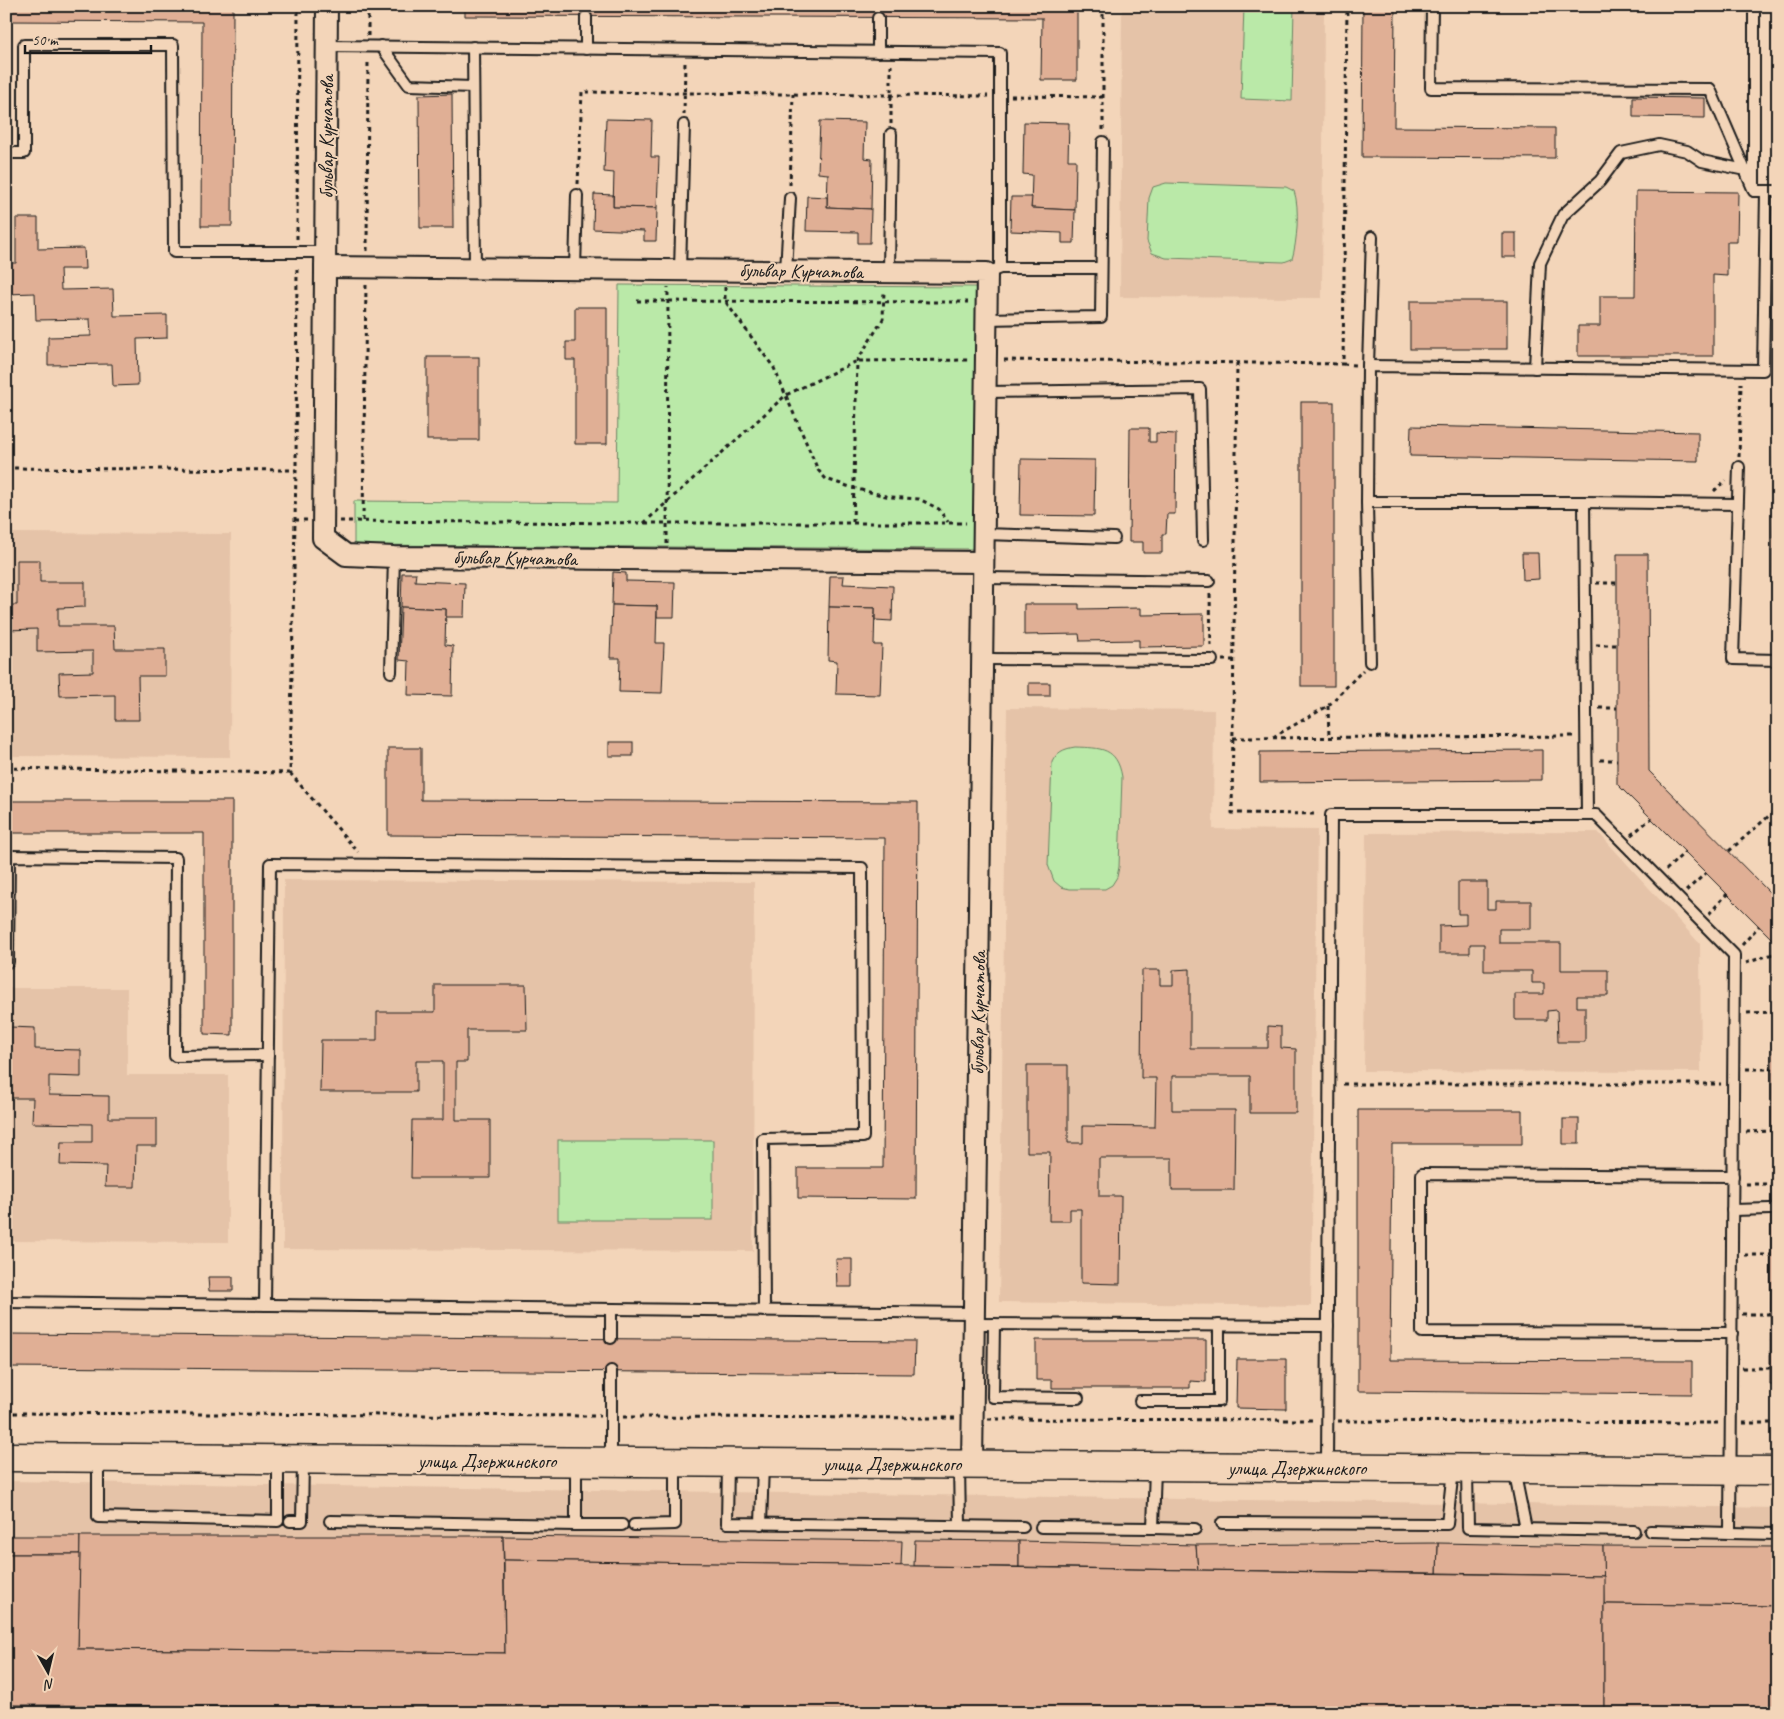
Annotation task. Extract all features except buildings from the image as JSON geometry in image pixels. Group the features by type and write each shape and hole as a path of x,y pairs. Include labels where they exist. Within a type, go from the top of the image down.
{"main road":[{"name":"улица Дзержинского","path":"6,1458 1778,1471"}],"street":[{"name":"бульвар Курчатова","path":"327,6 323,538 346,555 667,559 983,570"},
{"name":"бульвар Курчатова","path":"325,259 366,267 886,272 994,270 987,310 983,570 981,1321 973,1418 966,1465"}],"lane":[{"path":"1432,6 1431,88 1710,89 1754,191"},
{"path":"1754,6 1754,191"},
{"path":"586,17 586,49"},
{"path":"878,18 878,52"},
{"path":"6,153 24,153 24,45 173,45 174,252 325,259"},
{"path":"327,46 1000,54 994,270 1100,268"},
{"path":"381,46 409,85 473,87"},
{"path":"473,47 475,268"},
{"path":"674,270 684,125"},
{"path":"886,272 890,134"},
{"path":"987,310 1101,318 1100,268 1103,142"},
{"path":"1535,368 1540,263 1563,215 1600,180 1622,153 1659,145 1687,151 1702,161 1745,170"},
{"path":"1754,191 1778,191"},
{"path":"1368,366 1763,370 1766,191"},
{"path":"575,269 577,195"},
{"path":"786,271 790,198"},
{"path":"1370,662 1367,502 1368,366 1372,237"},
{"path":"986,392 1200,389 1203,540"},
{"path":"1739,467 1733,659 1778,660"},
{"path":"1367,502 1737,504"},
{"path":"1584,502 1587,814"},
{"path":"984,528 1114,538"},
{"path":"391,672 394,557"},
{"path":"983,570 1209,581"},
{"path":"982,659 1212,660"},
{"path":"1327,1468 1331,815 1596,815 1734,955 1730,1533"},
{"path":"6,962 8,962 9,856 176,858 175,1056 268,1055"},
{"path":"265,1306 270,864 862,868 863,1137 763,1138 764,1311"},
{"path":"1732,1334 1422,1332 1422,1174 1733,1180"},
{"path":"1732,1210 1771,1209"},
{"path":"6,1302 764,1311 981,1321 1328,1326"},
{"path":"611,1310 611,1338"},
{"path":"981,1321 993,1397 1078,1398"},
{"path":"1140,1401 1219,1401 1219,1325"},
{"path":"611,1371 611,1462"},
{"path":"98,1458 98,1517 278,1521 290,1460"},
{"path":"290,1460 307,1521 290,1521"},
{"path":"576,1462 576,1525"},
{"path":"634,1525 675,1524 675,1463"},
{"path":"728,1463 727,1523 1023,1527"},
{"path":"761,1524 763,1463"},
{"path":"960,1526 966,1465"},
{"path":"1153,1528 1155,1466"},
{"path":"1222,1523 1447,1524 1460,1469"},
{"path":"1460,1469 1468,1528 1634,1531"},
{"path":"1513,1469 1526,1529"},
{"path":"330,1521 622,1525"},
{"path":"1041,1527 1195,1529"},
{"path":"1650,1531 1778,1534"}],"path":[{"path":"363,521 368,6"},
{"path":"1103,6 1103,142"},
{"path":"644,523 786,395 857,361 986,360 1343,364 1347,6"},
{"path":"684,125 685,50"},
{"path":"890,134 891,52"},
{"path":"577,195 582,92 1103,97"},
{"path":"790,198 793,94"},
{"path":"667,559 668,301 674,270"},
{"path":"725,271 725,301 774,368 818,470 826,479 853,488 890,497 919,499 938,509 948,522"},
{"path":"853,522 857,361 883,319 886,272"},
{"path":"637,301 883,301 987,310"},
{"path":"1238,363 1232,813 1331,815"},
{"path":"1701,504 1739,467 1742,370"},
{"path":"6,468 296,470 290,773 368,864"},
{"path":"295,520 644,523 948,522 984,528"},
{"path":"1209,581 1212,660"},
{"path":"1585,583 1617,583"},
{"path":"1586,645 1617,645"},
{"path":"1272,738 1328,706 1370,662"},
{"path":"1328,706 1329,738"},
{"path":"1586,708 1617,708"},
{"path":"1233,738 1586,736"},
{"path":"1586,761 1617,760"},
{"path":"6,768 290,773"},
{"path":"1729,852 1778,808"},
{"path":"1623,842 1652,818"},
{"path":"1658,878 1685,852"},
{"path":"1678,898 1706,873"},
{"path":"1701,922 1727,894"},
{"path":"1734,955 1759,926"},
{"path":"1734,967 1773,954"},
{"path":"1734,1014 1773,1012"},
{"path":"1733,1069 1772,1069"},
{"path":"1329,1084 1733,1084"},
{"path":"1733,1132 1772,1131"},
{"path":"1733,1180 1771,1184"},
{"path":"1732,1255 1771,1255"},
{"path":"1732,1314 1770,1314"},
{"path":"1731,1368 1770,1368"},
{"path":"6,1413 1778,1423"}],"shaded area":[{"path":"1122,6 1324,6 1322,298 1120,297"},
{"path":"6,533 231,534 230,757 6,756"},
{"path":"1007,708 1214,710 1213,829 1317,830 1311,1306 999,1302"},
{"path":"1598,832 1700,944 1701,1072 1364,1071 1366,833"},
{"path":"284,880 754,882 753,1251 283,1249"},
{"path":"6,988 127,988 127,1075 228,1075 228,1242 6,1241"},
{"path":"6,1481 1778,1508 1778,1713 6,1713"}],"green space":[{"path":"1244,6 1294,6 1292,101 1241,99"},
{"path":"1166,183 1286,187 1294,191 1297,206 1297,225 1292,259 1284,262 1166,258 1152,253 1147,241 1149,198 1153,187"},
{"path":"619,285 977,287 975,549 354,545 354,501 617,503"},
{"path":"1075,747 1106,751 1112,755 1120,767 1122,777 1119,867 1117,877 1112,885 1105,889 1070,889 1061,887 1054,881 1048,865 1052,762 1061,752"},
{"path":"558,1140 713,1140 713,1220 558,1220"}]}
